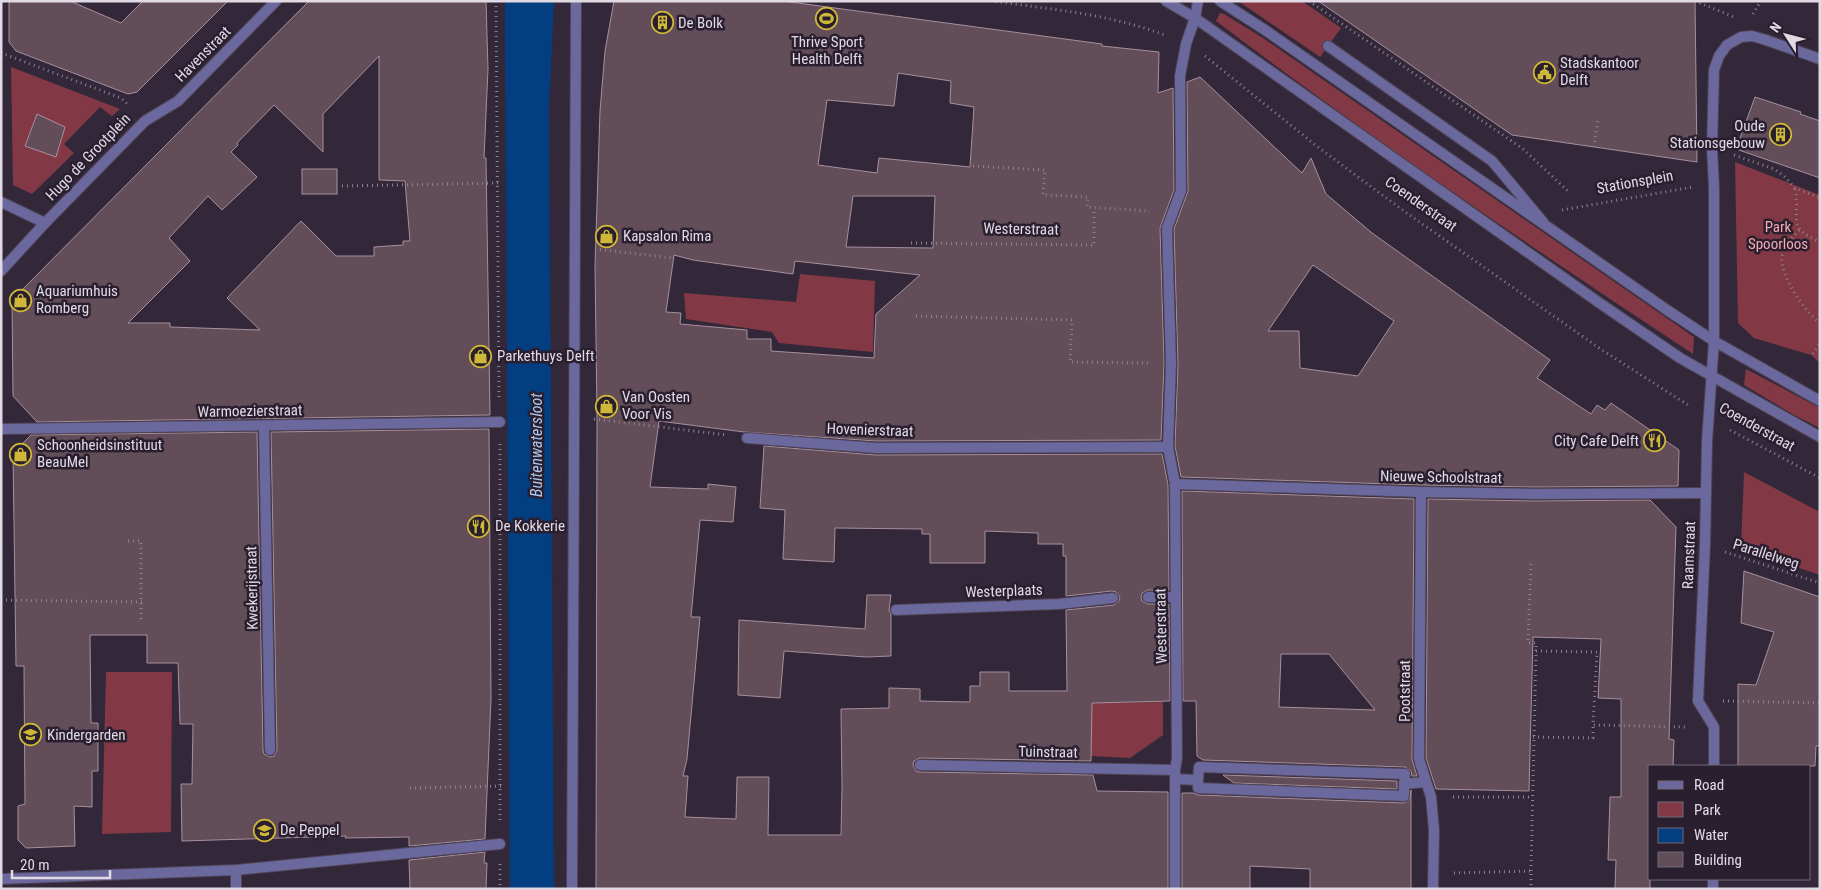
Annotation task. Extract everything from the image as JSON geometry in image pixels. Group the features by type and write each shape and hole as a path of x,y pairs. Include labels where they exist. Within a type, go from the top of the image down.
{"street":[{"name":"Havenstraat","path":"145,121 178,101 276,1"},
{"path":"572,889 576,1"},
{"name":"Coenderstraat","path":"1166,1 1196,18 1680,358 1820,437"},
{"name":"Westerstraat","path":"1175,889 1175,775 1177,758 1175,484 1168,447 1171,364 1167,228 1181,191 1180,76 1186,44 1196,18 1198,1"},
{"path":"1220,1 1265,30 1623,280 1714,341 1820,401"},
{"path":"1714,341 1714,188 1712,148 1714,70 1719,56 1726,45 1741,37 1752,36 1820,58"},
{"path":"1328,46 1492,161 1549,228"},
{"name":"Hugo de Grootplein","path":"1,271 45,223 145,121"},
{"name":"Hugo de Grootplein","path":"1,202 45,223"},
{"name":"Raamstraat","path":"1698,701 1709,418 1714,341"},
{"name":"Warmoezierstraat","path":"1,429 500,422"},
{"name":"Kwekerijstraat","path":"264,426 270,750"},
{"name":"Hovenierstraat","path":"747,438 876,448 1168,447"},
{"name":"Nieuwe Schoolstraat","path":"1175,484 1534,494 1706,493"},
{"name":"Pootstraat","path":"1421,492 1420,759 1425,782 1431,797 1434,830 1433,889"},
{"path":"1148,597 1175,597"},
{"name":"Westerplaats","path":"896,610 1059,604 1113,598"},
{"path":"1698,701 1714,727 1714,765"},
{"name":"Tuinstraat","path":"920,765 1175,775 1198,780 1198,788 1404,796 1404,784"},
{"path":"1198,780 1199,767 1405,774 1404,784 1425,782"},
{"path":"1,879 236,870 500,844"},
{"path":"236,870 236,889"}],"path":[{"name":"Coenderstraat","path":"991,1 1110,19 1156,32 1186,44 1205,56 1314,144 1394,204 1610,355 1709,418 1820,478"},
{"path":"1309,1 1523,149 1568,191"},
{"path":"1696,2 1739,19"},
{"name":"Hugo de Grootplein","path":"1,53 121,98 145,121"},
{"path":"1594,147 1598,120"},
{"path":"1742,157 1774,168 1784,176 1794,188 1797,199 1796,223 1799,230 1806,236 1820,242"},
{"path":"973,166 1044,170 1043,195 1088,198 1087,207 1174,212"},
{"path":"342,186 498,183"},
{"name":"Stationsplein","path":"1561,210 1698,186 1714,188"},
{"path":"1794,188 1820,198"},
{"name":"Westerstraat","path":"911,243 1094,244 1094,208"},
{"path":"1799,230 1786,247 1782,262 1784,271 1799,299 1820,322"},
{"path":"575,246 673,258"},
{"path":"916,316 1072,320 1070,362 1171,364"},
{"path":"1813,354 1820,343"},
{"path":"573,416 747,438"},
{"path":"128,541 141,541 141,623"},
{"name":"Parallelweg","path":"1705,545 1820,583"},
{"path":"1531,564 1528,643 1536,643 1532,797 1529,834 1531,889"},
{"path":"1,600 142,602"},
{"path":"1533,737 1593,738 1597,652 1536,651"},
{"path":"1698,701 1820,703"},
{"path":"1593,725 1669,727"},
{"path":"410,788 501,786"},
{"path":"1431,797 1532,797"},
{"path":"1433,873 1531,872"}],"green space":[{"path":"1238,1 1302,1 1341,28 1320,57"},
{"path":"1220,13 1263,38 1694,337 1693,354 1392,150 1274,65 1216,21"},
{"path":"11,67 120,109 112,116 100,107 64,144 74,153 32,194 13,185"},
{"name":"Park Spoorloos","path":"1735,162 1820,195 1820,363 1811,355 1754,338 1738,323"},
{"path":"800,274 875,281 873,352 779,343 772,332 686,319 684,293 796,302"},
{"path":"1746,369 1820,408 1820,428 1744,385"},
{"path":"1744,472 1820,512 1820,575 1741,548"},
{"path":"106,672 172,672 171,832 102,834"},
{"path":"1163,702 1163,735 1130,758 1090,756 1091,703"}],"water":[{"name":"Buitenwatersloot","path":"505,1 554,1 549,108 554,889 510,889"}],"building":[{"path":"9,1 70,1 121,23 143,1 228,1 137,92 128,94 16,51 9,42"},
{"path":"309,1 486,1 488,69 484,158 486,158 490,415 37,422 13,396 12,300","holes":["379,56 379,180 405,181 410,241 403,241 403,245 374,247 374,256 336,256 301,221 227,298 260,330 170,327 170,323 128,323 190,261 169,238 208,196 222,210 257,177 231,152 238,145 237,143 274,105 323,152 323,114"]},
{"path":"614,1 783,1 1102,44 1102,46 1159,52 1158,93 1173,88 1174,190 1160,228 1164,364 1161,440 876,441 744,432 659,421 650,487 708,489 708,484 736,487 733,522 700,520 691,617 700,617 687,759 683,776 688,776 685,817 736,819 737,777 769,777 768,835 841,835 841,709 889,708 889,688 920,689 920,701 970,702 970,686 980,686 980,672 1009,672 1009,691 1067,691 1066,610 1114,605 1119,601 1120,597 1116,592 1112,591 1066,596 1066,556 1063,556 1063,544 1038,544 1038,533 985,531 985,563 930,563 930,534 922,534 922,529 835,528 834,562 783,559 785,510 760,508 764,446 876,455 1162,454 1168,485 1169,590 1148,590 1142,593 1141,597 1142,601 1148,604 1169,604 1170,701 1092,703 1091,761 920,758 914,761 913,765 916,771 920,772 1093,775 1097,791 1168,792 1168,889 596,889 597,414 595,266 600,111 605,51","holes":["898,73 951,81 950,103 974,107 970,167 879,158 877,173 818,165 827,100 894,106","853,196 935,196 933,248 846,247","674,255 693,260 793,274 795,261 920,275 876,314 874,358 771,351 771,339 747,339 747,330 680,324 681,313 666,312"]},
{"path":"1318,1 1695,1 1697,162 1512,135"},
{"path":"1200,77 1302,173 1311,158 1326,194 1372,233 1550,360 1537,378 1591,414 1597,405 1605,410 1611,403 1679,450 1678,486 1534,487 1421,485 1181,477 1175,446 1178,364 1174,229 1188,191 1187,82","holes":["1313,265 1394,321 1358,376 1300,368 1299,331 1268,331"]},
{"name":"Oude Stationsgebouw","path":"1755,97 1801,112 1800,114 1820,121 1820,178 1736,149"},
{"path":"37,114 65,127 56,157 25,146"},
{"path":"302,169 337,169 337,194 302,194"},
{"path":"489,429 491,699 485,839 409,846 409,837 345,838 346,836 182,841 181,784 192,784 193,724 180,724 178,663 147,663 147,635 90,635 91,723 98,723 98,771 92,771 92,807 74,806 75,846 26,848 18,840 18,806 25,804 24,666 16,666 13,453 31,435 257,432 263,750 264,754 270,757 274,756 277,750 271,432"},
{"path":"1182,491 1414,499 1412,759 1417,776 1412,776 1411,771 1405,767 1203,760 1197,756 1196,701 1183,701","holes":["1281,654 1329,654 1375,710 1279,707"]},
{"path":"1428,499 1534,501 1650,500 1676,527 1669,739 1674,740 1673,765 1648,765 1648,880 1650,880 1650,889 1615,889 1616,860 1608,860 1610,797 1621,797 1621,699 1598,698 1601,639 1533,637 1529,791 1436,789 1426,758"},
{"path":"1744,571 1820,597 1820,746 1816,746 1815,766 1738,765 1738,684 1756,685 1774,632 1741,623"},
{"path":"867,595 891,595 889,610 891,614 891,656 866,657 784,651 780,698 738,695 739,620 865,629"},
{"path":"1223,775 1397,781 1397,789 1234,783"},
{"path":"1411,790 1411,889 1310,889 1310,869 1250,866 1250,889 1182,889 1182,793 1404,803 1410,799"},
{"path":"485,852 484,863 487,863 486,889 410,889 409,860"}],"place":[{"name":"Thrive Sport Health Delft","path":"827,19"},
{"name":"De Bolk","path":"662,23"},
{"name":"Stadskantoor Delft","path":"1544,72"},
{"name":"Oude Stationsgebouw","path":"1781,135"},
{"name":"Kapsalon Rima","path":"607,236"},
{"name":"Aquariumhuis Romberg","path":"20,300"},
{"name":"Parkethuys Delft","path":"481,356"},
{"name":"Van Oosten Voor Vis","path":"606,406"},
{"name":"City Cafe Delft","path":"1655,441"},
{"name":"Schoonheidsinstituut BeauMel","path":"21,454"},
{"name":"De Kokkerie","path":"479,526"},
{"name":"Kindergarden","path":"31,735"},
{"name":"De Peppel","path":"264,830"}]}
